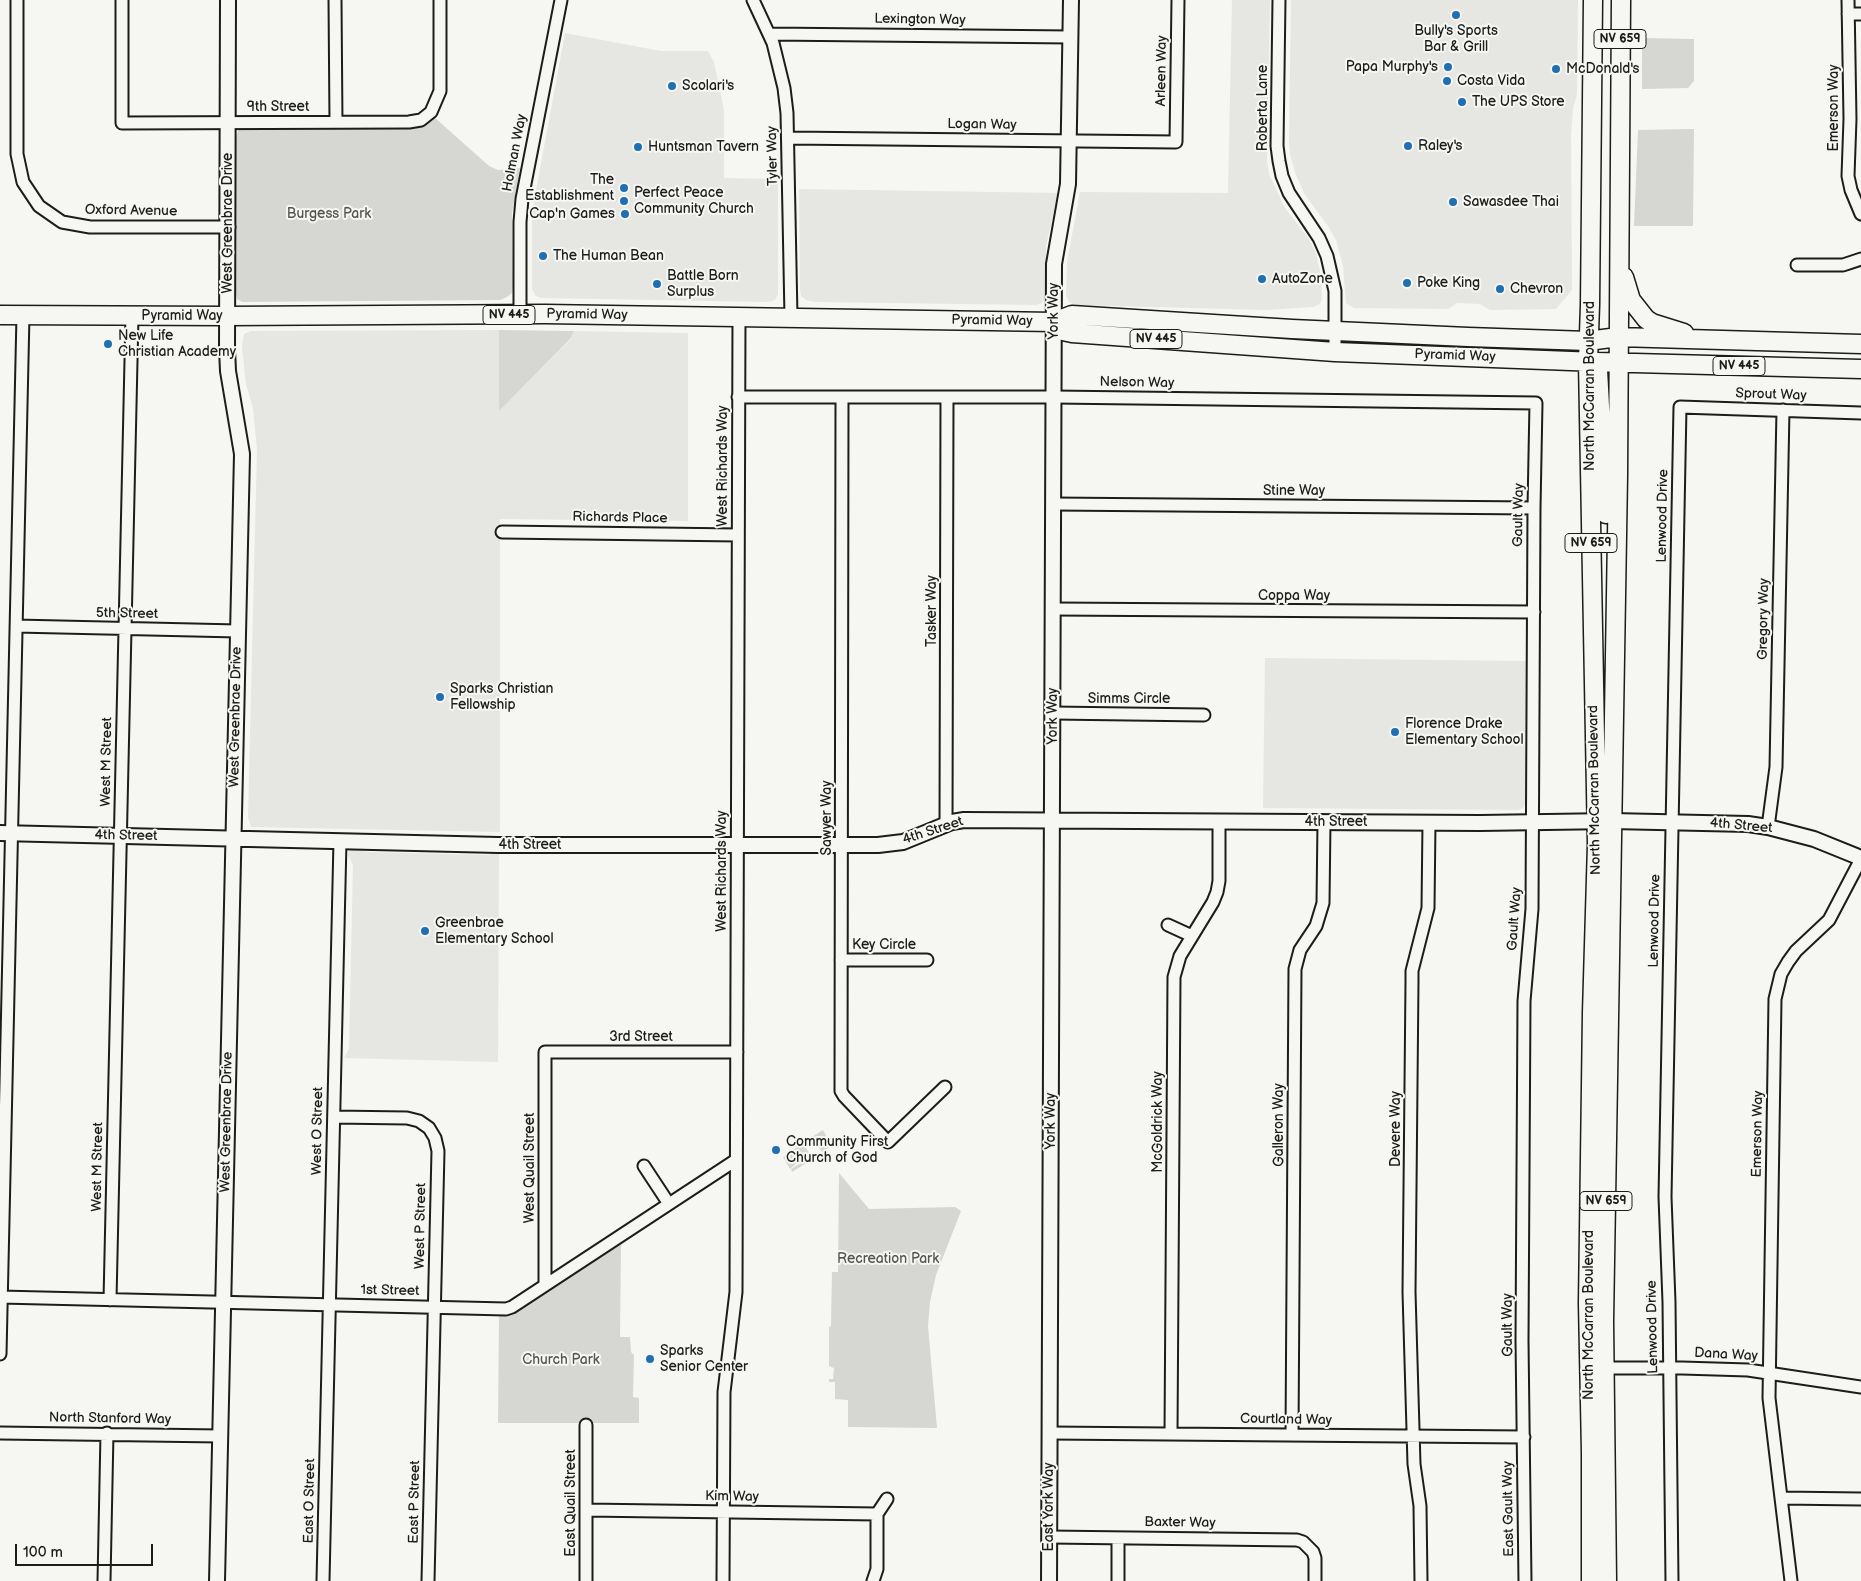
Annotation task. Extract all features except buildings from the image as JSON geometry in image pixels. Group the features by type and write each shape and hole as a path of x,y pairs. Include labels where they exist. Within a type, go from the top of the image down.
{"main road":[{"name":"North McCarran Boulevard","path":"1593,0 1588,341 1592,362 1604,821"},
{"name":"North McCarran Boulevard","path":"1607,1581 1597,1368 1588,1303 1592,1013 1597,844 1604,821 1616,545 1621,0"},
{"path":"1619,258 1631,300 1646,319 1652,323 1708,340"},
{"name":"Pyramid Way","path":"0,314 227,316 520,314 1054,322 1072,315 1335,331 1588,341 1618,337 1861,344"},
{"name":"Pyramid Way","path":"1054,322 1063,331 1072,333 1335,352 1592,362 1861,369"},
{"path":"1592,362 1600,382 1606,517 1616,545"},
{"name":"North McCarran Boulevard","path":"1591,1581 1597,1368"}],"street":[{"name":"Oxford Avenue","path":"17,0 17,154 23,182 39,206 62,222 90,227 229,227"},
{"name":"9th Street","path":"122,0 122,123 409,122 421,120 431,112 440,91 440,0"},
{"name":"West Greenbrae Drive","path":"217,1581 242,454 228,371 228,0"},
{"path":"335,0 336,122"},
{"name":"Holman Way","path":"520,314 520,222 522,199 561,0"},
{"name":"Tyler Way","path":"753,0 770,34 780,65 784,88 788,138 791,317"},
{"name":"York Way","path":"1048,1432 1053,820 1054,264 1068,184 1071,0"},
{"name":"Arleen Way","path":"1176,142 1178,0"},
{"name":"Roberta Lane","path":"1279,0 1277,138 1279,161 1289,193 1319,238 1326,252 1335,291 1335,352"},
{"name":"Emerson Way","path":"1848,0 1856,119 1848,176 1851,190 1861,214"},
{"path":"1848,14 1861,14"},
{"name":"Lexington Way","path":"770,34 1071,36"},
{"name":"Logan Way","path":"788,138 1176,142"},
{"path":"1797,265 1843,265 1861,259"},
{"path":"0,1354 6,833 16,626 24,315"},
{"name":"West M Street","path":"110,1300 132,316"},
{"name":"West Richards Way","path":"723,1581 726,1366 734,1319 736,1292 739,317"},
{"name":"Nelson Way","path":"738,396 1054,397 1536,403"},
{"name":"Sawyer Way","path":"842,397 841,1091 888,1142 945,1087"},
{"name":"Tasker Way","path":"946,824 947,397"},
{"name":"Gault Way","path":"1524,1437 1522,1340 1524,1001 1532,909 1536,403"},
{"name":"Sprout Way","path":"1680,407 1861,414"},
{"name":"Lenwood Drive","path":"1672,1581 1670,1367 1665,1197 1680,407"},
{"name":"Gregory Way","path":"1768,827 1776,767 1783,410"},
{"name":"Stine Way","path":"1053,504 1534,508"},
{"name":"Richards Place","path":"502,532 738,535"},
{"name":"Coppa Way","path":"1053,609 1534,612"},
{"name":"5th Street","path":"16,626 238,631"},
{"name":"Simms Circle","path":"1053,714 1204,714"},
{"name":"4th Street","path":"6,833 493,844 878,845 896,843 946,824 964,820 1429,823 1604,821 1748,824 1768,827 1814,839 1861,859"},
{"name":"McGoldrick Way","path":"1171,1434 1174,977 1180,956 1217,892 1219,881 1219,821"},
{"name":"Galleron Way","path":"1292,1435 1295,969 1300,950 1316,926 1323,903 1324,822"},
{"name":"Devere Way","path":"1420,1581 1420,1506 1414,1464 1410,1292 1412,971 1428,908 1429,823"},
{"name":"West O Street","path":"327,1423 340,841"},
{"name":"Emerson Way","path":"1790,1581 1769,1398 1775,999 1781,974 1796,951 1820,930 1836,909 1861,859"},
{"path":"1168,925 1192,936"},
{"name":"Key Circle","path":"841,960 927,960"},
{"name":"3rd Street","path":"545,1052 737,1052"},
{"name":"West Quail Street","path":"545,1052 545,1285"},
{"name":"West P Street","path":"334,1117 407,1118 419,1121 429,1128 436,1138 438,1150 432,1425"},
{"name":"1st Street","path":"1,1298 506,1309 736,1160"},
{"path":"644,1166 669,1204"},
{"name":"Dana Way","path":"1597,1368 1670,1367 1748,1370 1861,1387"},
{"name":"East O Street","path":"323,1581 327,1423"},
{"name":"East P Street","path":"428,1581 432,1425"},
{"name":"East Quail Street","path":"586,1425 586,1581"},
{"name":"Courtland Way","path":"1048,1432 1524,1437"},
{"name":"East York Way","path":"1048,1432 1049,1581"},
{"name":"North Stanford Way","path":"0,1433 220,1436"},
{"path":"104,1581 107,1433"},
{"name":"East Gault Way","path":"1524,1437 1525,1581"},
{"path":"1781,1498 1861,1499"},
{"path":"873,1581 877,1569 877,1514 887,1499"},
{"name":"Kim Way","path":"586,1510 877,1514"},
{"name":"Baxter Way","path":"1049,1537 1294,1540 1309,1546 1314,1558 1315,1581"},
{"path":"1118,1538 1118,1581"}],"shaded area":[{"path":"1232,0 1270,0 1267,161 1269,174 1285,208 1309,239 1316,254 1321,275 1322,299 1320,304 1313,307 1266,310 1076,305 1069,302 1066,296 1067,262 1080,192 1228,193"},
{"path":"1291,0 1578,0 1577,95 1573,108 1571,136 1572,290 1556,309 1490,310 1480,304 1457,303 1448,309 1354,308 1346,303 1343,266 1336,240 1305,195 1290,155"},
{"path":"565,33 661,51 708,51 714,62 724,110 724,178 778,179 778,294 775,300 768,302 541,298 536,296 532,289 532,212"},
{"path":"799,189 1058,193 1046,246 1045,298 1042,303 1036,305 814,302 806,300 801,296 800,290"},
{"path":"499,330 499,410 571,339 574,331 688,333 688,521 500,519 500,832 251,827 248,817 257,449 253,408 246,384 242,347 244,334 251,331"},
{"name":"Florence Drake Elementary School","path":"1265,658 1526,661 1525,804 1523,808 1518,810 1263,808"},
{"name":"Greenbrae Elementary School","path":"353,848 367,852 489,855 493,852 499,853 498,1062 344,1058 349,1049 353,865 348,855 349,851"}],"green space":[{"path":"1642,38 1694,39 1694,81 1688,88 1642,89"},
{"name":"Burgess Park","path":"434,117 489,166 498,170 520,168 512,213 512,293 500,300 242,302 237,299 236,139 238,130 241,128 423,124"},
{"path":"1694,129 1693,226 1634,226 1638,130"},
{"path":"499,330 574,331 571,338 499,411"},
{"path":"823,1130 832,1146 822,1152 812,1137"},
{"path":"803,1143 811,1156 804,1160 812,1157 813,1159 792,1172 791,1169 803,1162 798,1162 790,1169 783,1157"},
{"name":"Recreation Park","path":"839,1173 869,1209 955,1207 961,1211 936,1275 930,1302 928,1326 937,1428 848,1427 848,1400 835,1399 835,1382 829,1382 829,1379 833,1379 834,1368 829,1366 829,1327 831,1326 832,1272 838,1272"},
{"name":"Church Park","path":"621,1243 620,1337 630,1337 631,1352 634,1355 633,1397 639,1398 639,1423 498,1423 499,1314 516,1312"}],"place":[{"name":"Bully's Sports Bar & Grill","path":"1456,15"},
{"name":"Papa Murphy's","path":"1448,67"},
{"name":"McDonald's","path":"1556,69"},
{"name":"Costa Vida","path":"1447,81"},
{"name":"Scolari's","path":"672,86"},
{"name":"The UPS Store","path":"1462,102"},
{"name":"Raley's","path":"1408,146"},
{"name":"Huntsman Tavern","path":"638,147"},
{"name":"The Establishment","path":"624,188"},
{"name":"Perfect Peace Community Church","path":"624,201"},
{"name":"Sawasdee Thai","path":"1453,202"},
{"name":"Cap'n Games","path":"625,214"},
{"name":"The Human Bean","path":"543,256"},
{"name":"AutoZone","path":"1262,279"},
{"name":"Poke King","path":"1407,283"},
{"name":"Battle Born Surplus","path":"657,284"},
{"name":"Chevron","path":"1500,289"},
{"name":"New Life Christian Academy","path":"108,344"},
{"name":"Sparks Christian Fellowship","path":"440,697"},
{"name":"Florence Drake Elementary School","path":"1395,732"},
{"name":"Greenbrae Elementary School","path":"425,931"},
{"name":"Community First Church of God","path":"776,1150"},
{"name":"Sparks Senior Center","path":"650,1359"}]}
